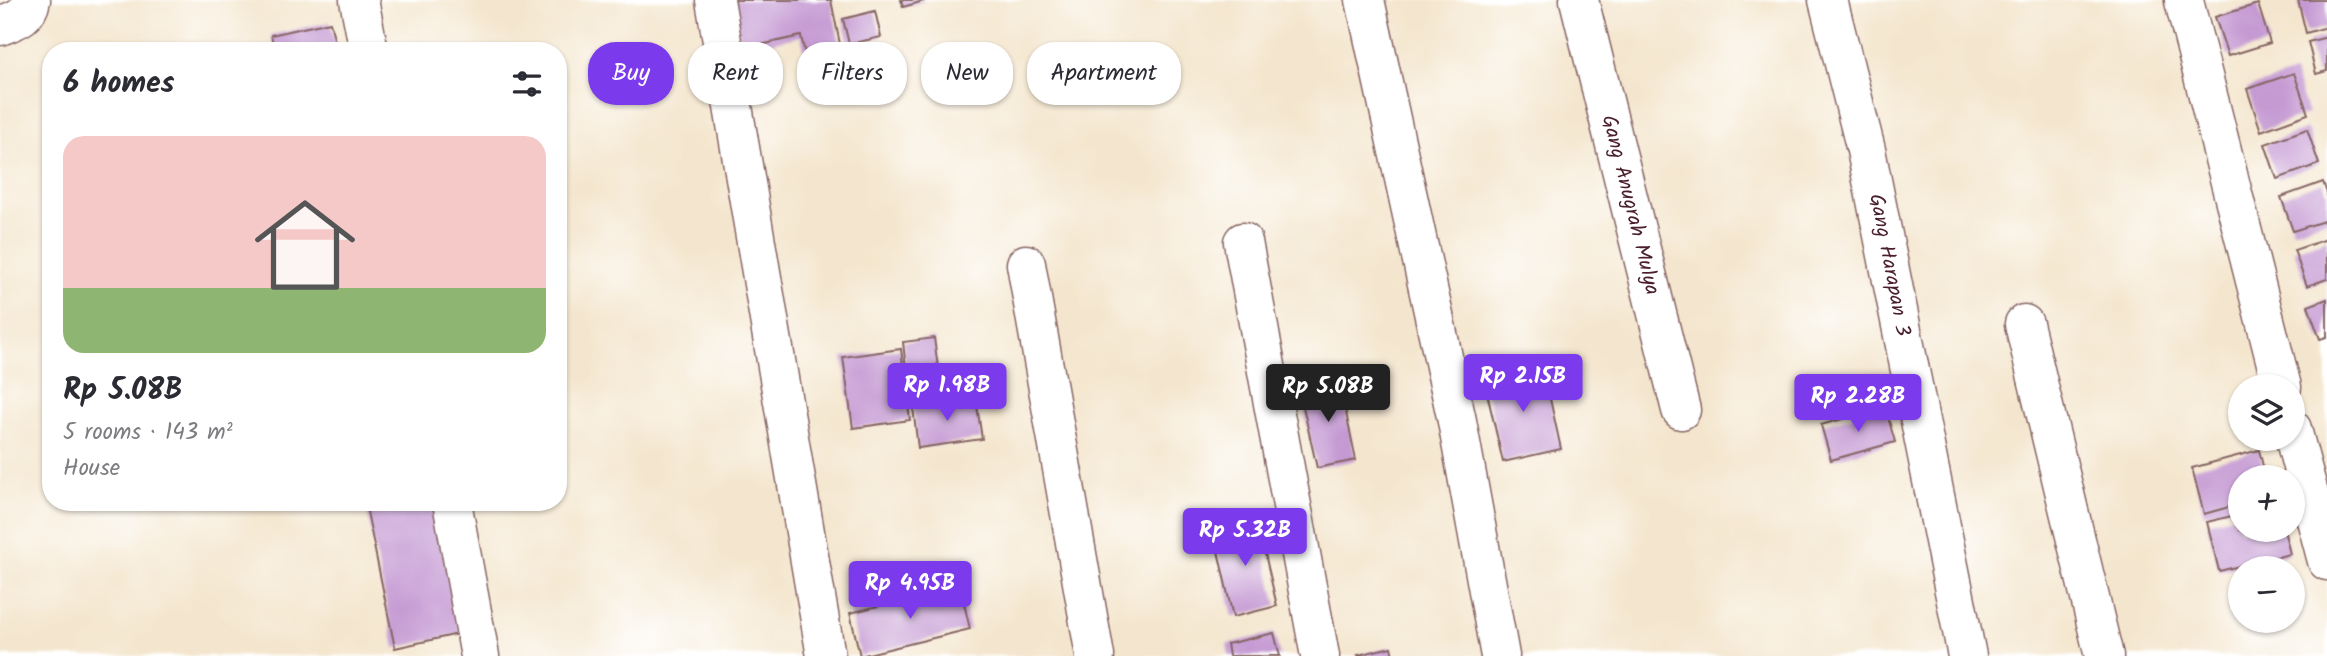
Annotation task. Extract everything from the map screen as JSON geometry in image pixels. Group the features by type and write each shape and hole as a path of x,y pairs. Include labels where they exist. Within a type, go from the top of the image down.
{"street":[{"path":"0,26 23,16 29,9 31,0"},
{"path":"359,0 367,42"},
{"path":"715,0 826,656"},
{"path":"1365,0 1457,421 1500,656"},
{"name":"Gang Anugrah Mulya","path":"1579,0 1681,411"},
{"name":"Gang Harapan 3","path":"1828,0 1866,150 1967,656"},
{"path":"2184,1 2279,374"},
{"path":"1243,242 1320,656"},
{"path":"1026,264 1095,656"},
{"path":"2024,324 2104,656"},
{"path":"2306,446 2327,561"},
{"path":"454,511 480,656"}],"building":[{"path":"731,0 831,0 840,42 802,42 801,36 774,42 740,42"},
{"path":"901,0 924,0 924,1 903,7"},
{"path":"2298,0 2327,0 2327,27 2306,33"},
{"path":"2258,4 2270,43 2228,56 2215,17"},
{"path":"875,11 881,37 849,42 843,19"},
{"path":"330,22 335,42 273,42 271,35"},
{"path":"2327,37 2327,71 2316,74 2308,42"},
{"path":"2294,73 2308,114 2261,131 2247,89"},
{"path":"2307,129 2319,164 2277,179 2265,144"},
{"path":"2323,182 2327,193 2327,220 2293,231 2281,197"},
{"path":"2327,239 2327,279 2307,286 2294,250"},
{"path":"2327,299 2327,337 2320,339 2308,306"},
{"path":"934,338 942,397 910,402 903,342"},
{"path":"901,349 910,420 853,428 843,357"},
{"path":"1543,367 1561,449 1503,462 1484,380"},
{"path":"1339,380 1356,460 1317,468 1299,389"},
{"path":"976,399 982,439 918,448 913,407"},
{"path":"1885,407 1895,442 1831,460 1821,425"},
{"path":"2255,451 2259,451 2263,465 2228,465 2228,507 2204,514 2192,468"},
{"path":"367,511 442,511 467,632 395,648"},
{"path":"2228,517 2228,542 2287,542 2290,554 2228,556 2228,569 2219,571 2207,522"},
{"path":"1257,519 1277,606 1233,617 1213,529"},
{"path":"960,586 970,629 860,656 850,613"},
{"path":"1274,633 1280,656 1229,656 1227,644"},
{"path":"1391,647 1393,656 1358,655"}]}
